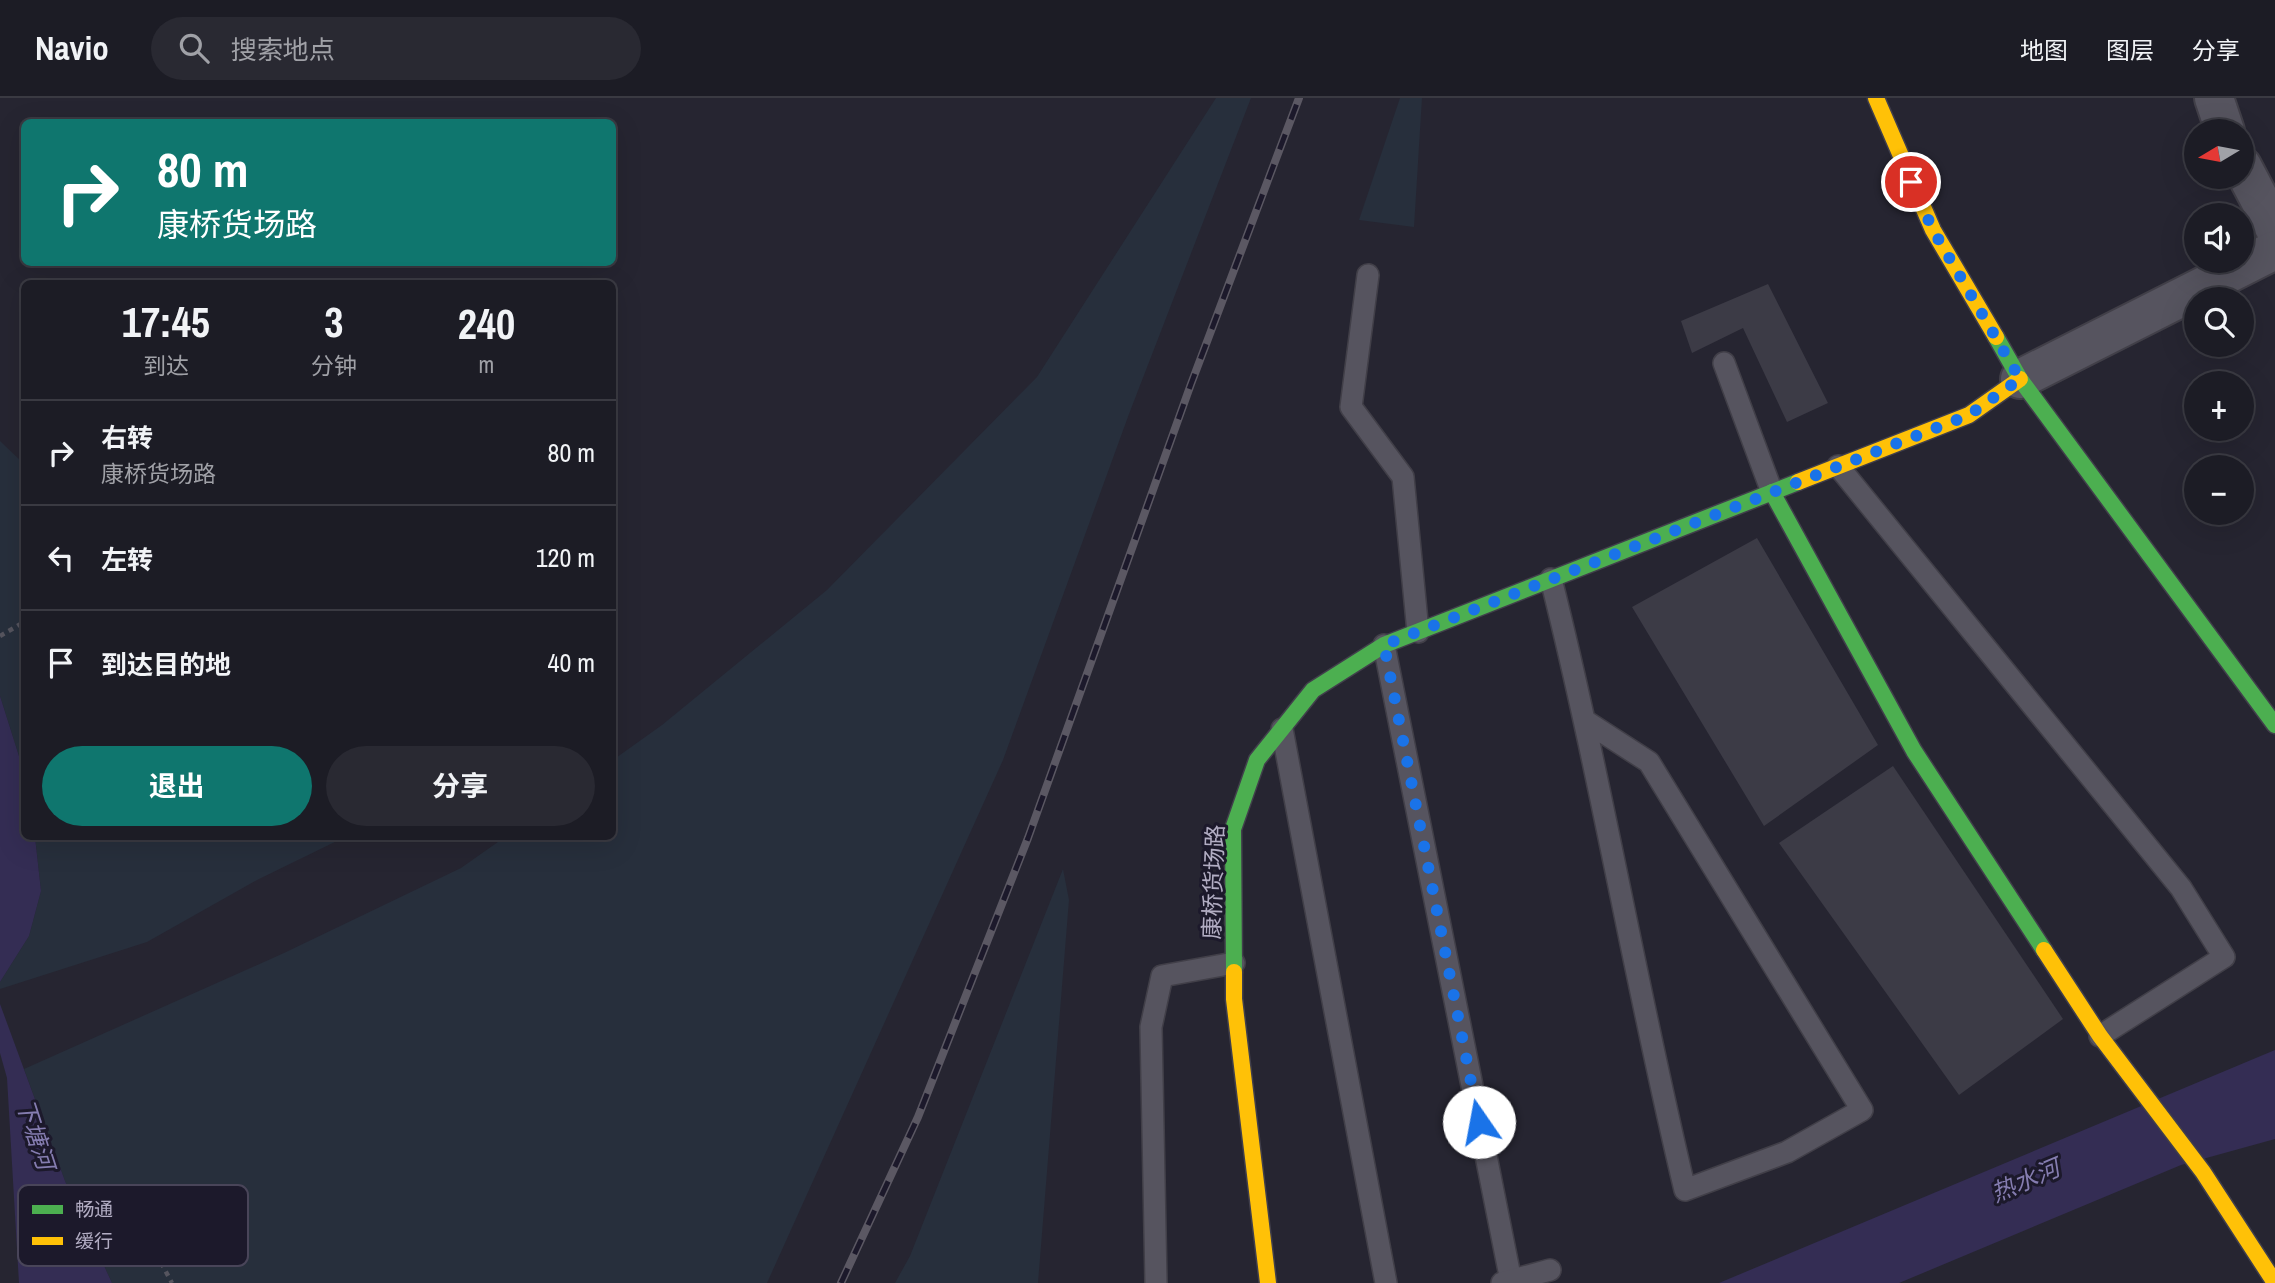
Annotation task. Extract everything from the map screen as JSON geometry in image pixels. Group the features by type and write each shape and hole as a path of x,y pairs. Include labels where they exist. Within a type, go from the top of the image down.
{"street":[{"path":"1877,98 1933,230 2020,379 2275,725"},
{"path":"2214,98 2221,119"},
{"path":"2254,189 2275,229"},
{"path":"2020,379 2275,250"},
{"name":"康桥货场路","path":"1268,1283 1234,999 1233,829 1257,760 1313,690 1384,645 1969,415 2020,379"},
{"path":"1773,492 1914,751 2100,1036 2203,1172 2275,1283"}],"lane":[{"path":"1368,275 1351,407 1403,477 1418,632"},
{"path":"1724,363 1773,492"},
{"path":"1838,466 2180,888 2224,957 2100,1036"},
{"path":"1551,579 1587,722 1656,1072 1685,1189 1787,1152 1861,1110 1649,762 1587,722"},
{"path":"1384,645 1506,1282 1550,1270"},
{"path":"1282,729 1386,1283"},
{"path":"1156,1283 1151,1027 1162,976 1234,963"}],"path":[{"path":"0,636 21,624"},
{"path":"163,1266 172,1283"}],"shaded area":[{"path":"1216,98 1251,98 1129,414 1003,760 767,1283 112,1283 104,1266 248,1266 248,1185 67,1185 24,1069 284,953 461,868 501,840 616,840 616,758 662,725 827,590 1037,377"},
{"path":"1400,98 1422,98 1414,227 1359,220"},
{"path":"0,441 21,461 21,762 0,696"},
{"path":"35,840 339,840 257,880 147,942 0,989 0,982 29,936 41,891"},
{"path":"1063,869 1069,900 1038,1283 895,1283 910,1256"}],"water":[{"path":"0,696 21,762 21,840 35,840 41,891 29,936 0,982"},
{"name":"下塘河","path":"0,1004 67,1185 18,1185 18,1266 7,1078 0,1053"},
{"name":"热水河","path":"2275,1050 2275,1139 2181,1165 1899,1283 1719,1283"},
{"path":"18,1266 104,1266 112,1283 19,1283"}],"building":[{"path":"1768,284 1828,403 1787,422 1743,328 1692,353 1681,321"},
{"path":"1757,538 1878,745 1764,826 1632,607"},
{"path":"1893,766 2063,1019 1959,1095 1779,843"}],"railway":[{"path":"841,1283 918,1117 1028,838 1191,384 1299,98"}],"traffic: fast":[{"path":"1996,337 2020,379 2275,725"},
{"path":"1234,972 1233,829 1257,760 1313,690 1384,645 1798,482"},
{"path":"1772,492 1914,751 2044,950"}],"traffic: slow":[{"path":"1876,98 1933,230 1996,337"},
{"path":"1798,482 1969,415 2020,379"},
{"path":"2044,950 2100,1036 2203,1172 2275,1283"},
{"path":"1234,972 1234,999 1268,1283"}],"route":[{"path":"1479,1122 1384,645 1969,415 2020,379 1933,230 1911,182"}]}
